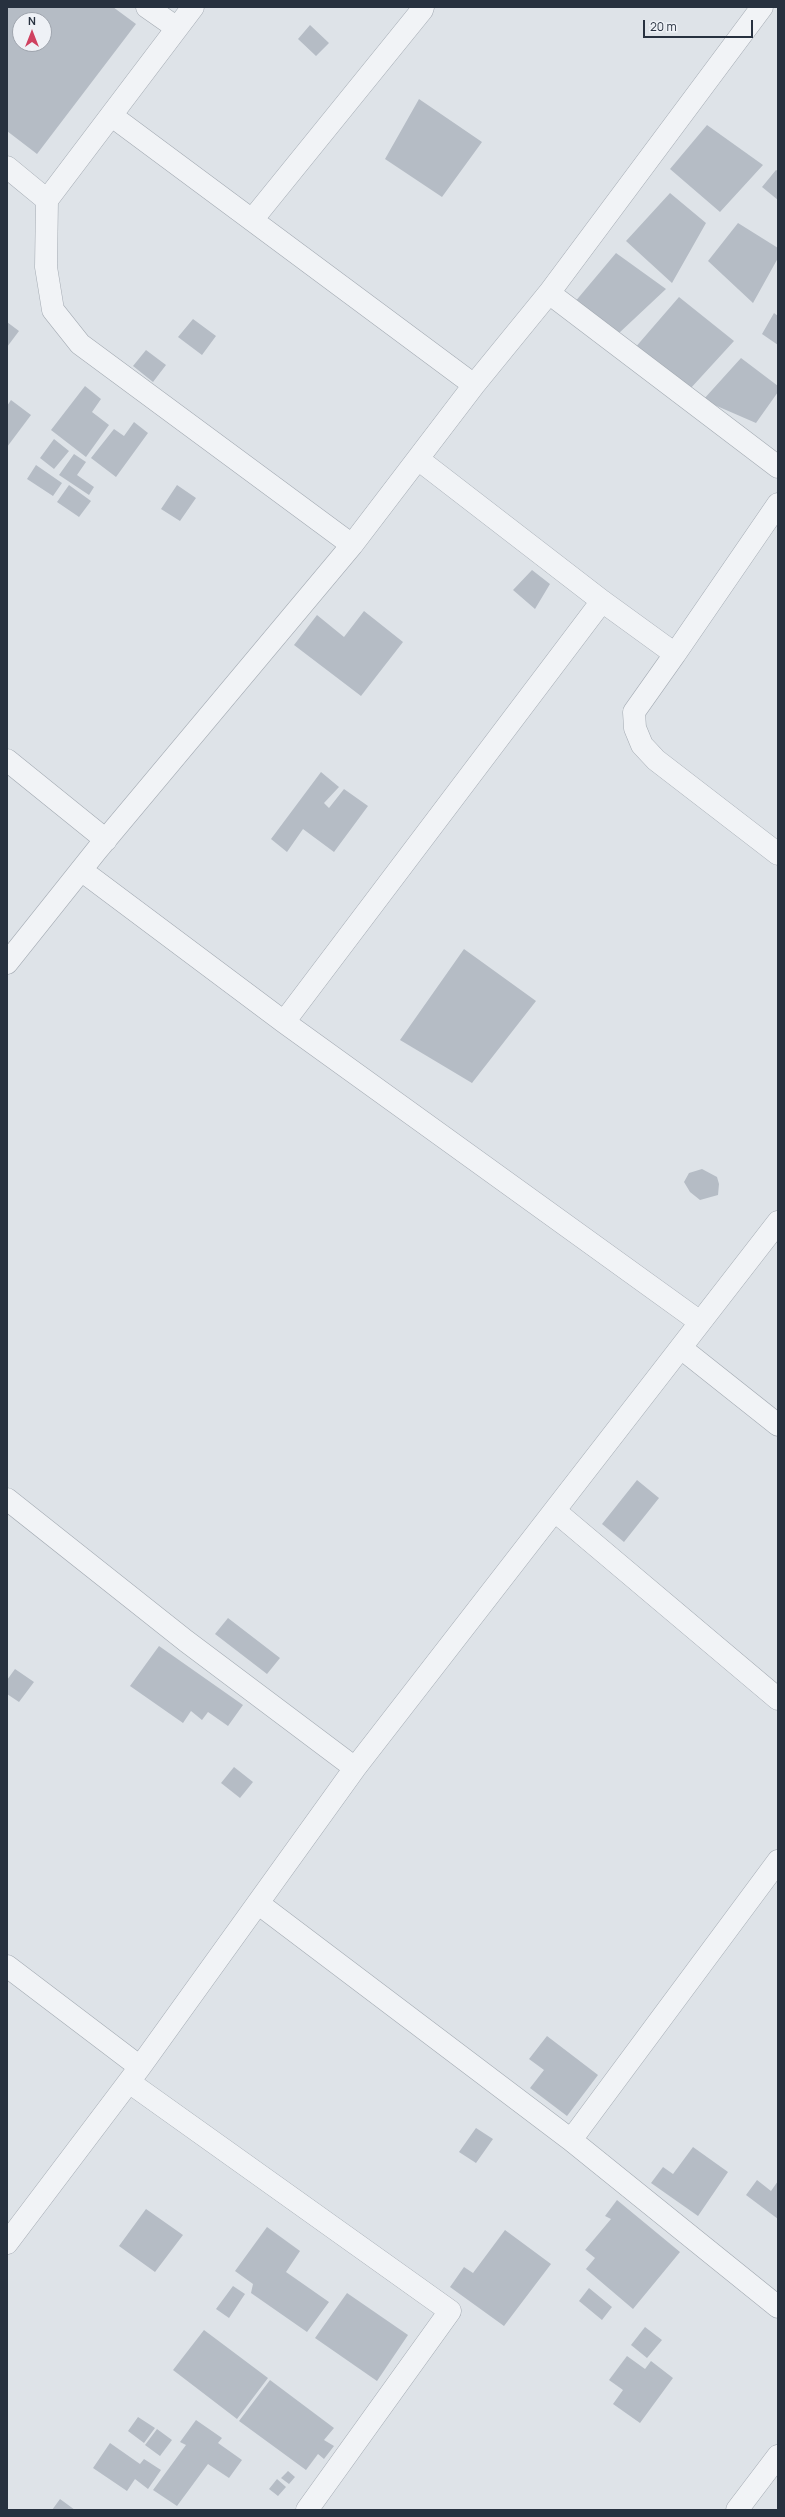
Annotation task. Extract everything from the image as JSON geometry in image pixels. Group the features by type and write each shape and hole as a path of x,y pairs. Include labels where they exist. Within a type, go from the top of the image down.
{"street":[{"path":"147,7 177,28"},
{"path":"193,7 47,200 46,267 53,310 80,344 352,545"},
{"path":"252,220 423,7"},
{"path":"7,963 81,870 352,545 474,385 548,293 762,7"},
{"path":"112,116 474,385"},
{"path":"7,167 47,200"},
{"path":"548,293 778,467"},
{"path":"418,459 602,601 675,654"},
{"path":"778,504 634,712 635,728 642,745 656,760 778,854"},
{"path":"284,1022 602,601"},
{"path":"7,760 106,840"},
{"path":"81,870 284,1022 700,1322"},
{"path":"7,2243 134,2075 259,1904 355,1768 778,1222"},
{"path":"681,1348 778,1425"},
{"path":"7,1499 186,1641 355,1768"},
{"path":"555,1511 778,1699"},
{"path":"571,2140 778,1861"},
{"path":"259,1904 571,2140 778,2307"},
{"path":"7,1966 134,2075 450,2311 307,2510"},
{"path":"738,2510 778,2456"}],"building":[{"path":"7,7 113,7 136,24 37,154 7,131"},
{"path":"310,25 329,43 316,56 298,39"},
{"path":"419,99 482,142 442,197 385,159"},
{"path":"707,125 763,165 720,212 670,169"},
{"path":"776,170 778,171 778,200 762,187"},
{"path":"670,193 706,223 672,283 626,241"},
{"path":"738,223 778,248 778,258 753,303 708,261"},
{"path":"616,253 666,289 618,334 574,303"},
{"path":"679,297 734,341 690,389 634,349"},
{"path":"774,313 778,316 778,345 762,334"},
{"path":"193,319 216,336 202,355 178,337"},
{"path":"7,322 19,331 7,347"},
{"path":"146,350 166,365 153,382 133,366"},
{"path":"741,358 778,386 778,392 756,423 703,400"},
{"path":"85,386 101,399 92,412 109,425 86,457 51,430"},
{"path":"11,400 31,415 7,447 7,406"},
{"path":"134,422 148,433 116,477 91,458 114,429 124,436"},
{"path":"54,439 69,451 54,469 40,458"},
{"path":"74,454 86,462 77,475 94,487 89,495 59,475"},
{"path":"36,465 62,483 53,496 27,479"},
{"path":"69,485 91,501 79,517 57,502"},
{"path":"177,485 196,498 180,521 161,509"},
{"path":"532,570 550,584 535,609 513,590"},
{"path":"364,611 403,642 361,696 294,645 317,615 344,637"},
{"path":"321,772 339,787 324,803 329,808 344,789 368,806 334,852 303,829 287,852 271,839"},
{"path":"464,949 536,1001 472,1083 400,1040"},
{"path":"702,1169 717,1177 719,1184 718,1195 700,1200 690,1192 684,1182 689,1173"},
{"path":"637,1480 659,1498 624,1542 602,1524"},
{"path":"228,1618 280,1658 267,1674 215,1634"},
{"path":"159,1646 243,1705 228,1726 208,1712 202,1720 191,1711 183,1723 130,1686"},
{"path":"15,1669 34,1682 19,1702 7,1694 7,1680"},
{"path":"234,1767 253,1782 240,1798 221,1783"},
{"path":"547,2036 598,2075 567,2116 530,2088 544,2070 529,2059"},
{"path":"476,2128 493,2139 476,2163 459,2152"},
{"path":"693,2147 728,2172 698,2216 651,2183 663,2167 673,2174"},
{"path":"757,2180 771,2191 778,2181 778,2219 746,2195"},
{"path":"617,2200 680,2252 633,2309 586,2269 595,2258 585,2250 611,2219 605,2216"},
{"path":"146,2209 183,2235 155,2272 119,2246"},
{"path":"267,2227 300,2251 286,2272 329,2302 307,2332 251,2293 253,2284 235,2271"},
{"path":"505,2230 551,2264 504,2326 450,2287 464,2267 473,2273"},
{"path":"233,2286 245,2294 229,2318 216,2309"},
{"path":"589,2288 612,2307 602,2320 579,2301"},
{"path":"347,2293 408,2335 377,2381 315,2338"},
{"path":"645,2327 662,2340 647,2358 631,2345"},
{"path":"204,2330 268,2378 237,2419 173,2370"},
{"path":"627,2356 645,2369 651,2361 673,2378 640,2423 613,2404 623,2390 609,2380"},
{"path":"270,2380 334,2428 324,2440 334,2446 324,2459 318,2454 306,2470 239,2421"},
{"path":"138,2417 155,2428 144,2443 128,2431"},
{"path":"196,2420 222,2438 218,2443 242,2460 229,2478 208,2464 177,2506 153,2490 186,2445 180,2442"},
{"path":"157,2429 172,2440 160,2456 145,2445"},
{"path":"110,2443 140,2464 144,2459 161,2470 148,2489 135,2479 127,2491 93,2468"},
{"path":"288,2471 295,2477 289,2484 281,2478"},
{"path":"277,2479 286,2487 278,2496 269,2489"},
{"path":"60,2499 75,2510 52,2510"}]}
